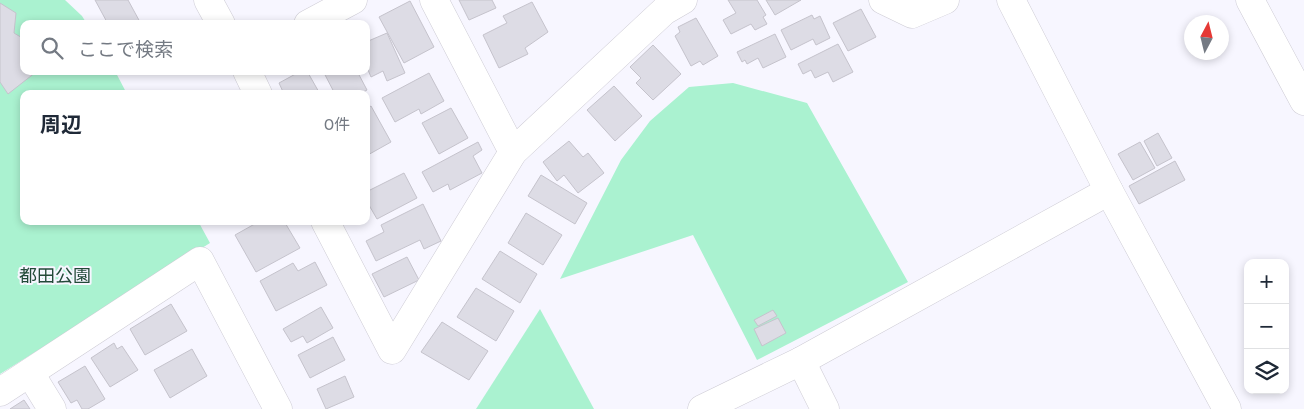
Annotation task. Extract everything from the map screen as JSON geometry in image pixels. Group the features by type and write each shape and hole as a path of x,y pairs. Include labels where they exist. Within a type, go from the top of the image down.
{"street":[{"path":"208,0 219,20"},
{"path":"316,20 353,0"},
{"path":"434,0 513,152"},
{"path":"883,0 912,14 944,0"},
{"path":"1011,0 1109,191 1227,409"},
{"path":"1250,0 1304,101"},
{"path":"327,225 392,357 513,152 669,4"},
{"path":"249,75 256,90"},
{"path":"702,409 802,361 1109,191"},
{"path":"0,392 200,262 278,409"},
{"path":"802,361 825,409"},
{"path":"30,373 52,409"}],"green space":[{"name":"都田公園","path":"0,0 65,0 84,20 20,20 20,75 117,75 125,90 20,90 20,225 200,225 210,243 0,374"},
{"path":"733,83 807,103 908,282 757,360 693,235 560,279 621,160 650,121 689,87"},
{"path":"540,309 594,409 476,409"}],"building":[{"path":"95,0 128,0 139,20 106,20"},
{"path":"459,0 492,0 496,8 469,20"},
{"path":"728,0 757,0 766,15 763,17 767,24 755,30 751,24 731,34 723,20 736,13"},
{"path":"766,0 801,0 775,15"},
{"path":"410,1 434,47 404,63 379,17"},
{"path":"532,2 548,32 525,48 528,54 499,68 483,35 507,23 503,16"},
{"path":"0,3 16,13 14,33 20,37 20,75 32,75 8,94 0,82"},
{"path":"861,9 876,37 848,51 833,23"},
{"path":"812,15 814,19 820,16 830,38 816,45 813,39 791,50 781,30"},
{"path":"696,18 718,56 703,65 700,61 691,66 675,36 680,32 678,27"},
{"path":"387,33 405,73 387,81 383,71 371,77 370,40"},
{"path":"775,34 786,57 763,68 758,58 747,64 745,60 742,62 737,52"},
{"path":"838,44 853,72 833,82 828,72 815,78 811,70 803,74 798,64"},
{"path":"653,45 681,74 653,100 636,83 641,78 630,67"},
{"path":"429,73 444,101 421,114 419,109 395,122 382,98"},
{"path":"294,75 309,75 318,90 282,90 279,83"},
{"path":"325,75 359,75 367,90 333,90"},
{"path":"614,86 642,116 615,141 587,110"},
{"path":"370,107 391,142 370,154"},
{"path":"451,108 468,138 439,154 422,123"},
{"path":"1158,133 1172,158 1157,166 1144,141"},
{"path":"569,141 583,157 588,153 604,173 578,193 564,175 557,181 543,162"},
{"path":"478,142 482,150 473,156 482,173 450,190 448,184 433,192 422,172"},
{"path":"1140,142 1155,168 1133,180 1118,154"},
{"path":"1175,161 1185,180 1139,204 1129,186"},
{"path":"404,173 417,198 377,219 370,207 370,190"},
{"path":"541,175 587,203 575,224 528,196"},
{"path":"423,204 441,241 424,249 420,240 376,261 366,241 384,232 381,225"},
{"path":"526,213 562,235 543,265 508,243"},
{"path":"253,225 286,225 300,248 256,272 235,235"},
{"path":"500,251 537,274 520,303 482,279"},
{"path":"407,257 419,280 384,297 372,274"},
{"path":"315,262 327,285 276,311 260,281 293,263 298,271"},
{"path":"476,288 514,311 496,341 457,317"},
{"path":"171,304 187,331 145,355 130,329"},
{"path":"321,307 333,328 307,343 303,336 291,342 283,329"},
{"path":"773,310 777,316 758,326 754,320"},
{"path":"778,318 786,333 762,346 754,329"},
{"path":"442,322 488,351 469,380 421,352"},
{"path":"333,337 345,360 310,378 298,355"},
{"path":"114,343 117,349 122,346 138,370 110,387 91,358"},
{"path":"192,349 207,376 170,398 154,370"},
{"path":"85,366 105,399 88,409 82,409 77,400 71,403 58,382"},
{"path":"345,376 354,397 326,409 317,389"},
{"path":"24,400 30,409 10,409"}]}
